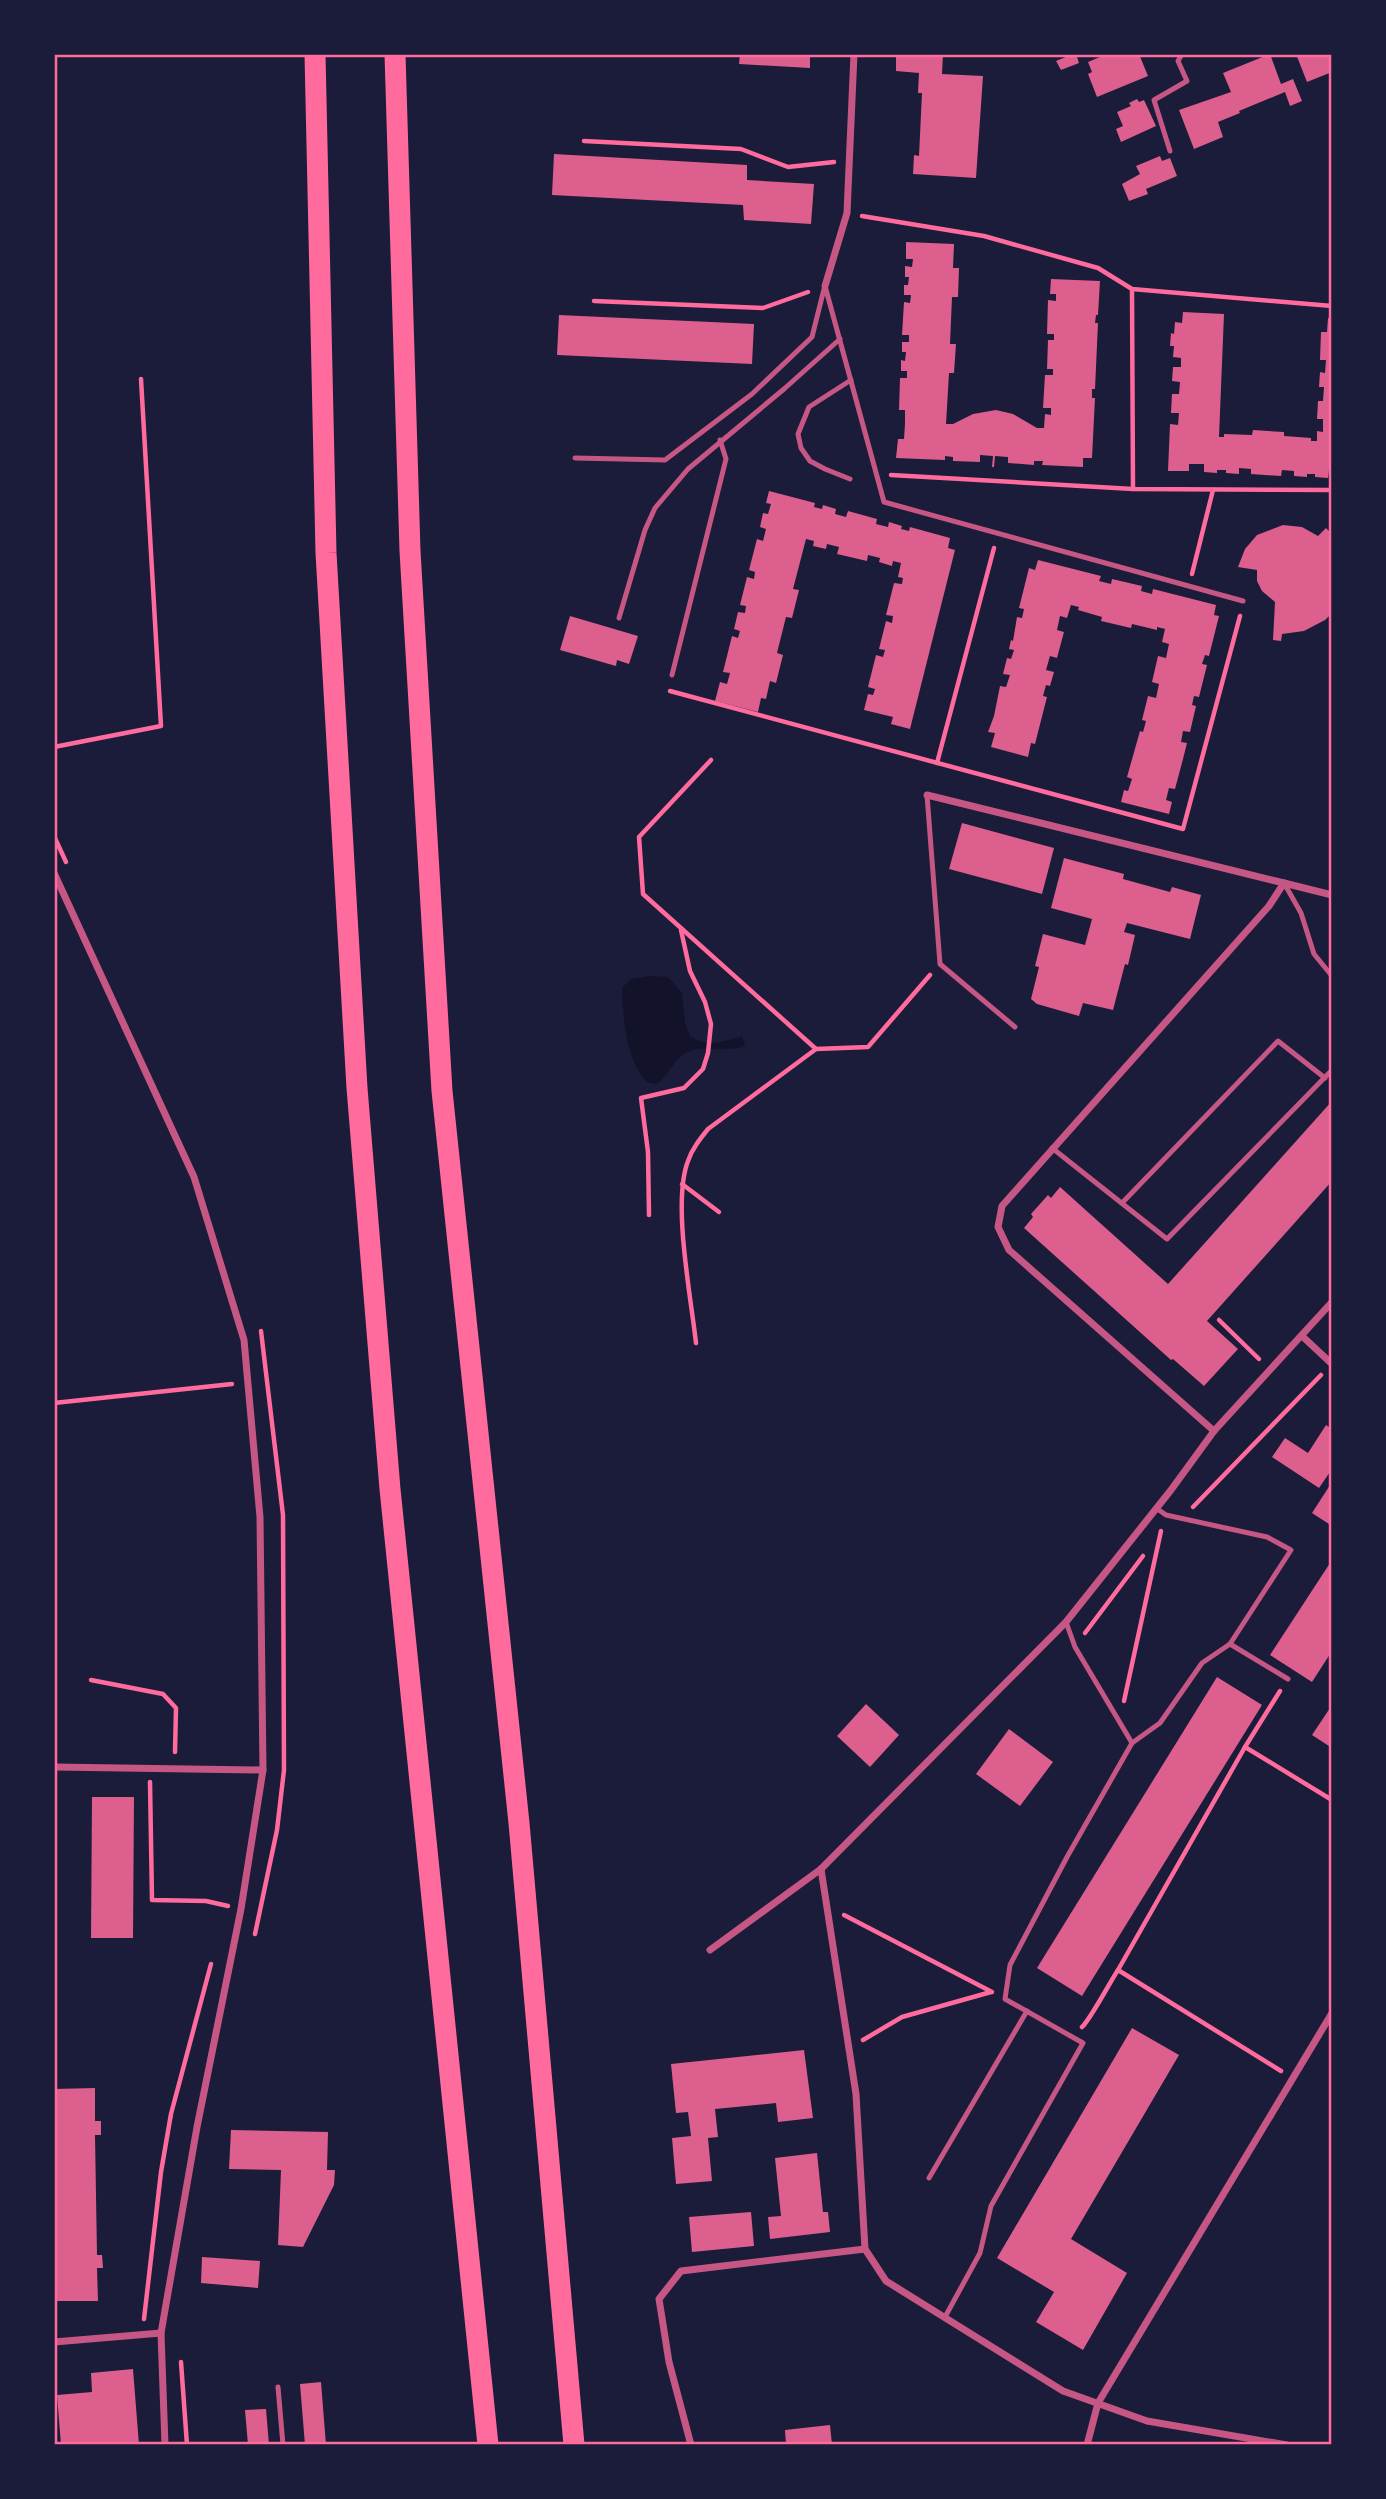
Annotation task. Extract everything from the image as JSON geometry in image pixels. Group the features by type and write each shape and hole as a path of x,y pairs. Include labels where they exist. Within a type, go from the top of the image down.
{"highway":[{"path":"315,54 326,553 357,1088 390,1489 488,2445"},
{"path":"396,54 410,551 442,1091 519,1824 574,2445"}],"street":[{"path":"825,286 847,213 854,54"},
{"path":"927,795 1332,895"},
{"path":"54,873 194,1177 244,1340 260,1517 263,1770 241,1909 197,2127 161,2333 165,2445"},
{"path":"1214,1431 1009,1250 998,1227 1002,1206 1269,906 1284,883"},
{"path":"710,1950 821,1869 1066,1622 1214,1431 1332,1302"},
{"path":"1302,1336 1332,1364"},
{"path":"54,1767 263,1770"},
{"path":"821,1869 856,2094 865,2249 886,2281 1063,2391 1147,2421 1287,2445"},
{"path":"1087,2445 1098,2403 1332,2012"},
{"path":"691,2445 669,2362 659,2299 681,2271 865,2249"},
{"path":"54,2342 161,2333"}],"lane":[{"path":"1170,151 1154,100 1187,81 1178,61 1182,54"},
{"path":"825,286 884,502 1244,601"},
{"path":"575,458 665,460 752,394 812,337 825,286"},
{"path":"619,618 645,530 655,508 688,469 839,339"},
{"path":"850,479 810,461 801,448 798,434 809,407 851,380"},
{"path":"672,675 726,459 720,440"},
{"path":"927,795 940,964 1015,1027"},
{"path":"1284,883 1301,913 1314,954 1332,976"},
{"path":"1122,1203 1278,1041 1325,1078"},
{"path":"1052,1148 1167,1239 1332,1070"},
{"path":"945,2317 980,2253 991,2206 1083,2043 1005,1999 1010,1965 1132,1743 1160,1723 1202,1663 1230,1644 1292,1550 1267,1537 1166,1515 1156,1508"},
{"path":"1066,1622 1075,1647 1132,1743"},
{"path":"1230,1644 1288,1679"},
{"path":"929,2178 1027,2011"},
{"path":"278,2387 283,2445"}],"path":[{"path":"583,141 741,149 788,167 848,160"},
{"path":"847,213 984,236 1098,268 1132,289 1332,306"},
{"path":"594,301 763,308 825,286"},
{"path":"1132,289 1133,489"},
{"path":"54,747 161,726 141,379"},
{"path":"876,474 1133,489 1332,490"},
{"path":"1189,586 1213,490"},
{"path":"937,763 998,533"},
{"path":"672,675 667,691 1183,829 1244,601"},
{"path":"711,760 639,837 643,894 816,1049"},
{"path":"54,836 67,865"},
{"path":"649,1215 648,1152 641,1098 684,1088 704,1069 708,1053 711,1024 705,1002 690,971 681,929"},
{"path":"696,1343 682,1215 682,1184 688,1161 697,1143 708,1129 816,1049 868,1047 940,964"},
{"path":"682,1184 719,1212"},
{"path":"1219,1320 1270,1370"},
{"path":"254,1938 277,1830 285,1770 283,1515 263,1337 259,1324"},
{"path":"1153,1542 1175,1517 1192,1509 1332,1364"},
{"path":"54,1404 267,1378"},
{"path":"1132,1743 1124,1700 1161,1531"},
{"path":"1075,1647 1146,1552"},
{"path":"1070,2035 1086,2023 1245,1747 1288,1679"},
{"path":"91,1680 163,1695 176,1708 175,1767"},
{"path":"1245,1747 1332,1800"},
{"path":"150,1767 152,1900 206,1901 229,1906"},
{"path":"224,1919 231,1893"},
{"path":"827,1906 1005,1999"},
{"path":"142,2335 152,2238 171,2114 212,1958"},
{"path":"1118,1970 1294,2079"},
{"path":"849,2047 902,2017 992,1992"},
{"path":"180,2353 187,2445"}],"shaded area":[{"path":"668,977 682,993 685,1023 690,1036 710,1043 742,1036 745,1046 691,1051 680,1057 657,1084 647,1082 634,1063 630,1051 622,988 631,979"}],"building":[{"path":"740,54 810,54 810,68 739,64"},
{"path":"896,54 943,54 942,74 983,76 976,178 913,174 914,155 919,156 922,93 918,93 919,73 896,71"},
{"path":"1076,54 1079,63 1061,70 1056,61"},
{"path":"1107,54 1139,54 1148,76 1097,97 1088,74 1092,72 1088,62"},
{"path":"1270,54 1281,84 1293,79 1302,101 1290,106 1285,92 1239,111 1240,113 1218,122 1223,137 1194,149 1179,110 1231,92 1223,73"},
{"path":"1296,54 1332,54 1332,72 1307,82"},
{"path":"1137,99 1139,102 1144,100 1156,126 1121,142 1116,129 1123,126 1117,112 1131,106 1129,103"},
{"path":"554,154 747,165 747,180 814,184 811,224 744,220 743,205 552,195"},
{"path":"1160,156 1162,161 1170,158 1177,176 1146,189 1148,194 1129,201 1122,184 1140,174 1136,166"},
{"path":"906,242 954,244 953,268 959,268 958,297 952,297 950,344 956,344 954,373 949,373 946,424 953,424 973,414 996,410 1013,414 1037,428 1044,428 1045,414 1051,415 1051,408 1043,408 1045,375 1053,375 1053,369 1047,369 1048,340 1054,340 1054,334 1047,334 1048,300 1056,301 1056,294 1050,294 1051,279 1100,281 1095,323 1098,323 1095,389 1092,389 1092,398 1095,398 1092,458 1083,458 1083,467 1042,465 1043,461 1034,461 1034,465 1008,463 1008,457 995,456 992,467 993,456 980,455 980,462 953,461 953,457 945,456 945,460 896,458 898,439 904,439 905,424 905,410 899,410 900,378 907,378 907,371 901,371 901,360 905,361 906,352 902,352 902,342 909,342 909,335 902,335 904,302 910,303 911,295 904,295 904,285 908,285 909,277 905,277 905,266 912,267 913,259 906,259"},
{"path":"1183,312 1224,314 1219,437 1224,437 1224,434 1252,435 1253,430 1284,432 1284,436 1311,438 1311,441 1317,441 1317,431 1323,432 1323,419 1317,419 1318,401 1323,401 1324,387 1319,387 1320,372 1325,373 1326,360 1320,360 1321,332 1327,332 1328,318 1332,318 1332,470 1329,470 1328,478 1315,477 1315,474 1307,474 1307,477 1294,476 1294,471 1282,470 1281,476 1251,474 1251,469 1239,468 1239,474 1226,473 1226,470 1217,470 1217,473 1204,472 1204,464 1189,464 1189,471 1168,471 1170,424 1178,425 1179,413 1171,413 1172,394 1179,394 1180,382 1172,381 1173,367 1181,367 1181,358 1173,357 1171,333 1174,334 1175,322 1182,323"},
{"path":"559,315 754,324 752,364 557,355"},
{"path":"769,491 815,503 814,507 822,509 823,505 836,509 835,514 846,517 848,511 877,519 876,524 888,527 889,522 902,526 901,529 909,531 910,527 950,538 948,548 955,550 910,729 891,724 893,717 864,710 868,694 873,695 875,689 868,687 876,655 883,657 885,650 879,649 886,621 892,623 893,616 886,615 894,583 902,584 903,578 898,577 901,563 893,561 892,566 879,562 880,558 868,555 867,561 837,554 839,547 827,544 826,549 813,546 814,541 806,539 793,589 799,590 792,618 786,617 777,653 783,655 776,683 770,681 766,699 761,698 758,712 715,701 720,682 727,684 730,673 723,672 732,636 738,638 740,631 734,629 738,612 745,613 746,606 740,605 747,577 754,579 755,572 749,570 757,539 763,541 766,529 760,527 763,513 768,514 771,504 766,503"},
{"path":"1283,525 1302,527 1318,536 1326,528 1332,534 1332,613 1325,620 1304,631 1282,634 1281,641 1273,640 1275,602 1262,591 1257,581 1257,570 1238,567 1245,549 1257,535"},
{"path":"1038,560 1101,576 1099,581 1111,584 1112,579 1142,586 1141,591 1152,594 1153,589 1216,605 1214,615 1219,616 1209,656 1205,655 1202,664 1207,665 1199,697 1194,696 1192,705 1196,706 1190,732 1183,731 1181,742 1187,743 1175,789 1169,788 1166,800 1172,802 1169,814 1121,802 1124,790 1128,791 1132,779 1127,777 1140,731 1143,732 1146,721 1142,720 1148,696 1156,698 1159,684 1152,682 1158,656 1166,658 1169,644 1162,642 1165,629 1157,627 1157,630 1132,624 1131,628 1101,621 1102,617 1078,610 1079,607 1071,605 1067,618 1060,616 1057,630 1064,632 1057,658 1050,656 1046,670 1054,672 1050,686 1046,685 1043,696 1047,697 1035,744 1031,743 1028,757 991,747 995,733 988,732 1000,686 1006,687 1010,675 1003,674 1007,658 1011,659 1014,650 1009,649 1017,617 1022,618 1024,609 1019,608 1029,568 1035,570"},
{"path":"570,616 638,636 629,664 617,660 616,666 560,650"},
{"path":"962,823 1054,848 1042,894 949,869"},
{"path":"1064,858 1124,874 1123,879 1170,892 1172,887 1201,895 1190,939 1127,923 1124,932 1135,935 1113,1010 1083,1003 1079,1016 1037,1004 1031,999 1043,934 1085,945 1092,919 1051,908"},
{"path":"1332,1101 1332,1181 1207,1321 1238,1349 1204,1386 1171,1360 1024,1228 1033,1217 1031,1214 1048,1195 1051,1198 1060,1187 1168,1284"},
{"path":"1326,1425 1332,1429 1332,1469 1319,1488 1272,1457 1285,1438 1308,1453"},
{"path":"1332,1482 1332,1526 1312,1513"},
{"path":"1332,1560 1332,1651 1312,1682 1270,1655"},
{"path":"1217,1677 1262,1705 1082,1996 1037,1968"},
{"path":"866,1704 899,1735 870,1767 837,1736"},
{"path":"1332,1705 1332,1748 1312,1735"},
{"path":"1009,1729 1053,1762 1020,1806 976,1774"},
{"path":"92,1797 134,1797 133,1938 91,1938"},
{"path":"1132,2028 1179,2055 1071,2239 1127,2273 1083,2350 1036,2322 1054,2292 997,2258"},
{"path":"804,2050 813,2118 778,2122 776,2103 715,2109 718,2137 708,2138 712,2181 676,2184 672,2138 691,2136 688,2112 676,2113 671,2064"},
{"path":"95,2088 95,2121 101,2121 101,2135 95,2135 97,2255 102,2255 103,2268 97,2268 98,2301 56,2301 54,2089"},
{"path":"231,2130 328,2132 327,2170 335,2170 334,2185 303,2247 278,2245 281,2170 229,2169"},
{"path":"817,2153 823,2212 828,2212 830,2232 770,2239 768,2217 781,2216 775,2158"},
{"path":"751,2212 754,2246 692,2252 689,2217"},
{"path":"202,2257 260,2261 258,2288 201,2283"},
{"path":"133,2369 139,2445 61,2445 57,2395 92,2392 91,2373"},
{"path":"321,2382 326,2445 305,2445 300,2384"},
{"path":"266,2409 269,2445 248,2445 245,2410"},
{"path":"830,2425 832,2445 786,2445 785,2430"}]}
